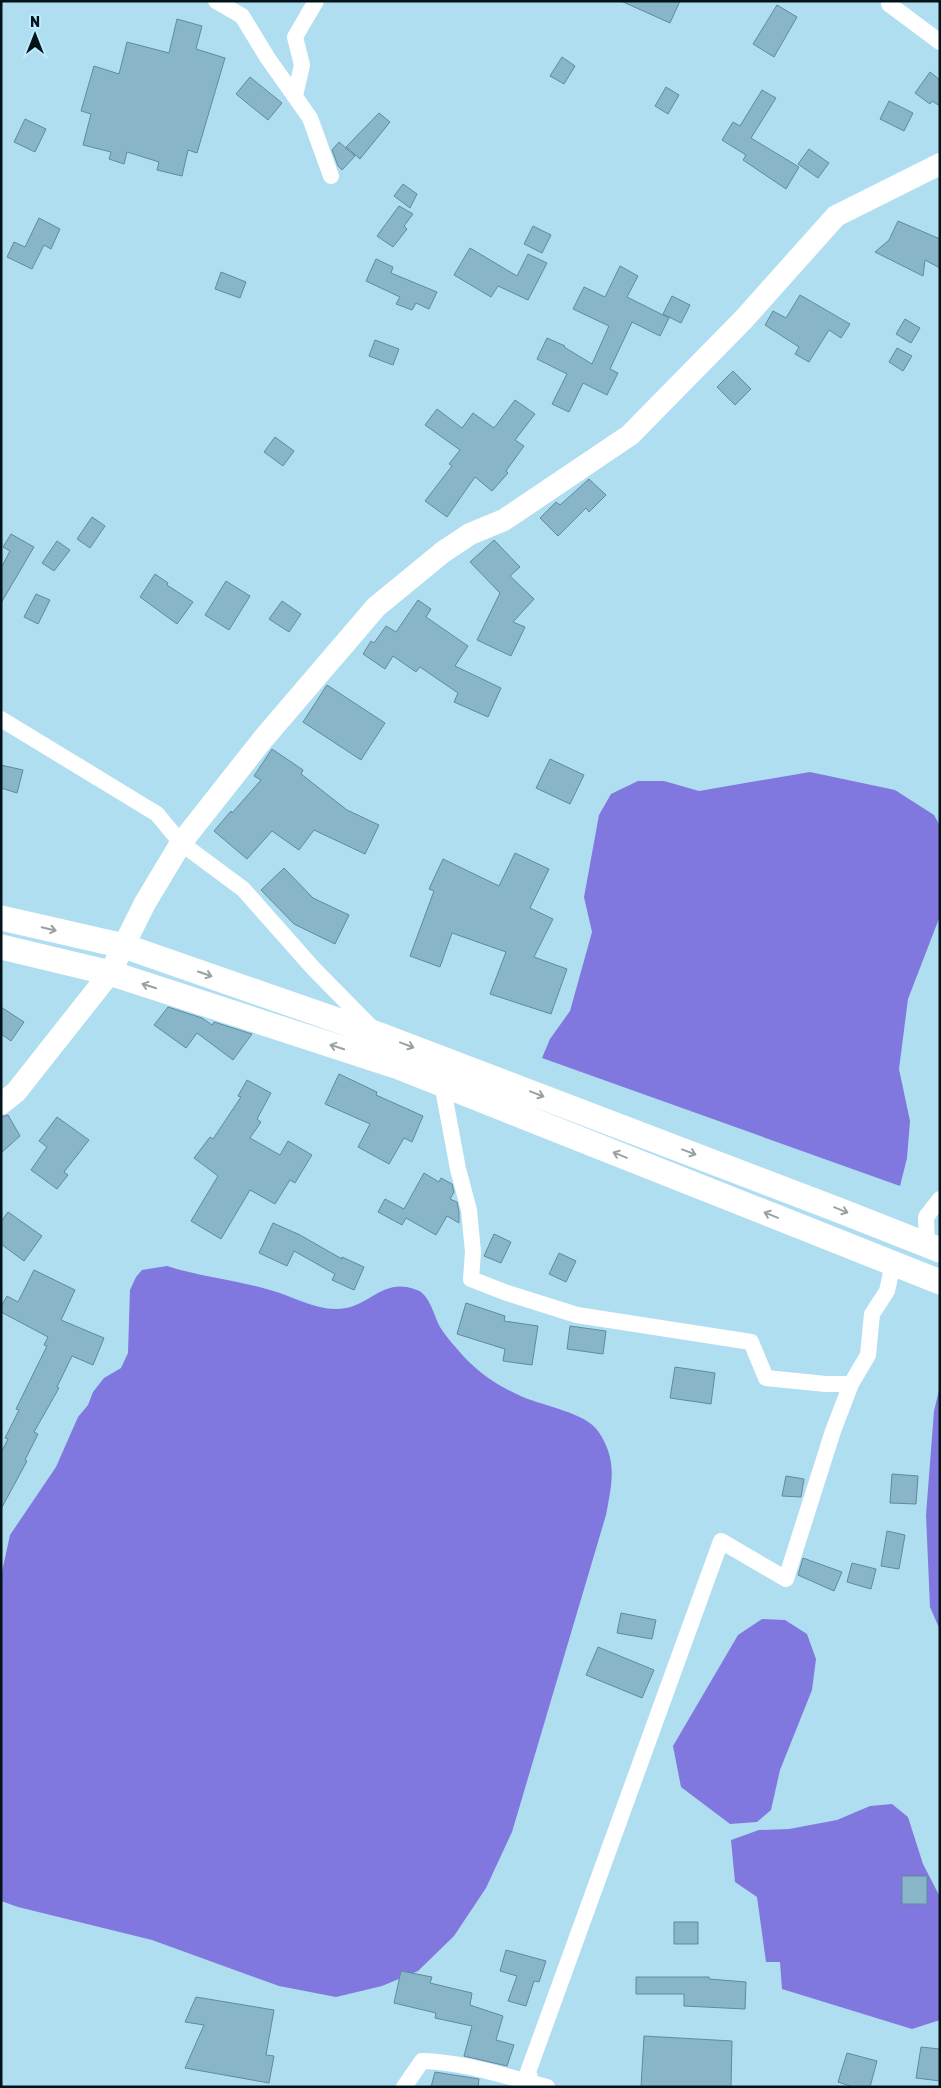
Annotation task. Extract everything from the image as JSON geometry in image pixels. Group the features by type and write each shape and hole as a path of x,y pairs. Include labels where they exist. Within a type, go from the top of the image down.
{"main road":[{"path":"1,1104 16,1092 110,973 146,903 181,843 317,674 376,607 443,552 470,534 504,520 630,435 744,320 836,216 940,164"},
{"path":"1,918 124,946 378,1034 841,1210 934,1248"},
{"path":"1,947 110,973 396,1066 940,1282"}],"street":[{"path":"216,1 242,16 267,57 310,118 331,176"},
{"path":"295,96 302,66 295,37 316,1"},
{"path":"890,4 940,42"},
{"path":"1,718 157,814 181,843 243,889 313,968 378,1034"},
{"path":"441,1058 440,1085 469,1210 473,1252 471,1279 507,1293 577,1315 751,1342 766,1378 826,1384 851,1384"},
{"path":"934,1248 926,1218 940,1199"},
{"path":"540,2085 528,2072 721,1541 786,1579 833,1431 851,1384 868,1356 872,1314 887,1291 893,1264"},
{"path":"404,2087 422,2061 446,2061 540,2085"}],"shaded area":[{"path":"810,772 895,790 934,815 940,826 940,916 908,999 899,1069 910,1121 907,1158 900,1186 542,1058 550,1039 570,1011 592,932 584,897 599,815 611,794 638,781 664,781 699,791"},
{"path":"167,1266 280,1293 308,1304 336,1309 355,1305 387,1289 406,1287 417,1290 425,1296 446,1335 467,1360 480,1371 500,1386 515,1393 584,1419 598,1431 609,1452 612,1472 606,1515 512,1832 486,1888 454,1936 418,1971 382,1986 336,1997 279,1986 152,1940 18,1907 1,1901 1,1576 10,1535 56,1467 78,1417 88,1405 93,1392 104,1378 121,1368 128,1353 130,1290 136,1277 142,1270"},
{"path":"940,1386 940,1630 930,1607 926,1515 934,1411"},
{"path":"762,1619 785,1620 807,1634 816,1659 812,1690 780,1770 771,1810 757,1822 730,1824 681,1787 673,1746 738,1635"},
{"path":"892,1804 908,1817 923,1864 940,1897 940,2020 912,2029 782,1989 780,1962 766,1962 757,1897 735,1882 731,1840 759,1830 789,1829 837,1820 870,1806"}],"building":[{"path":"621,1 680,1 670,23"},
{"path":"777,5 797,17 774,57 753,44"},
{"path":"177,19 202,26 196,49 225,58 197,153 188,150 182,176 157,170 159,162 127,152 124,164 109,159 111,152 83,145 91,114 81,111 94,66 119,74 127,42 169,53"},
{"path":"562,57 575,66 564,84 550,76"},
{"path":"930,72 940,80 940,106 932,101 930,104 915,93"},
{"path":"250,77 282,103 268,120 236,94"},
{"path":"666,87 679,95 668,114 655,106"},
{"path":"762,90 776,98 751,138 799,167 786,189 743,160 746,155 722,140 733,122 740,126"},
{"path":"889,101 913,113 904,131 880,119"},
{"path":"379,113 390,122 360,159 346,147"},
{"path":"25,119 46,129 35,152 14,142"},
{"path":"339,142 355,156 342,170 338,166 332,150"},
{"path":"809,149 829,163 818,178 798,164"},
{"path":"403,184 417,194 410,208 394,196"},
{"path":"399,206 413,214 404,226 407,229 393,247 377,236"},
{"path":"39,218 60,229 51,249 44,245 32,269 7,257 14,242 25,247"},
{"path":"898,221 940,239 940,268 925,260 923,276 875,252 889,240"},
{"path":"533,226 551,235 542,253 524,244"},
{"path":"470,248 517,276 528,254 547,263 528,300 498,286 491,297 454,275"},
{"path":"376,259 393,267 391,273 437,292 429,309 416,303 412,310 396,304 400,297 366,281"},
{"path":"620,266 638,276 627,297 669,318 660,336 632,322 610,369 618,373 607,395 583,383 569,412 552,404 567,374 537,359 547,338 565,346 592,364 609,326 573,309 584,287 605,297"},
{"path":"221,272 246,282 240,298 215,289"},
{"path":"800,295 850,324 841,338 829,330 809,362 795,354 799,347 765,325 773,311 786,318"},
{"path":"672,296 690,305 681,323 663,314"},
{"path":"905,319 920,328 911,343 896,334"},
{"path":"375,340 399,349 393,365 369,356"},
{"path":"897,348 912,356 903,371 889,362"},
{"path":"733,371 751,389 735,405 717,387"},
{"path":"515,400 535,414 515,440 524,446 506,471 508,473 492,491 475,477 447,517 425,501 452,466 449,464 460,450 425,425 437,409 462,428 473,413 494,428"},
{"path":"275,437 294,451 283,466 264,452"},
{"path":"589,479 606,495 589,512 586,508 558,536 540,518 556,502 560,505"},
{"path":"92,517 105,526 90,548 77,539"},
{"path":"11,534 34,547 1,603 1,568 10,551 3,547"},
{"path":"494,540 520,567 510,576 534,599 513,622 525,627 511,656 477,640 500,593 470,562"},
{"path":"57,541 70,550 54,571 42,563"},
{"path":"155,574 168,583 167,585 193,602 177,624 140,597"},
{"path":"226,581 250,596 229,630 205,615"},
{"path":"36,594 50,600 38,624 24,617"},
{"path":"418,600 431,609 426,617 468,646 455,666 501,688 488,717 454,702 458,693 420,667 416,672 393,656 385,669 363,654 371,641 374,643 386,626 396,632"},
{"path":"282,601 301,614 289,632 269,619"},
{"path":"327,685 385,723 361,760 303,722"},
{"path":"272,749 303,770 301,774 347,810 379,825 365,854 314,830 299,850 272,831 247,859 214,831 261,780 254,776"},
{"path":"550,759 584,775 570,804 536,788"},
{"path":"1,765 23,770 17,793 1,788"},
{"path":"515,853 549,869 530,908 553,919 534,957 567,969 551,1014 490,994 506,952 452,933 440,967 410,956 434,891 429,889 443,859 499,886"},
{"path":"284,868 313,898 349,915 335,944 294,924 261,890"},
{"path":"1,1007 24,1022 11,1041 1,1034"},
{"path":"168,1007 202,1018 212,1025 214,1022 252,1034 233,1060 197,1033 186,1048 154,1025"},
{"path":"339,1074 377,1092 376,1095 423,1116 412,1142 404,1138 389,1164 358,1147 370,1124 325,1104"},
{"path":"247,1080 271,1093 257,1119 261,1122 250,1138 280,1155 288,1141 312,1155 295,1183 290,1180 275,1204 250,1190 221,1239 191,1221 218,1176 194,1158 210,1137 213,1139 241,1097 238,1096"},
{"path":"8,1115 20,1136 1,1153 1,1117"},
{"path":"57,1117 89,1140 64,1172 68,1175 57,1189 31,1170 47,1147 39,1141"},
{"path":"424,1173 439,1182 441,1178 452,1184 454,1192 450,1199 457,1202 459,1212 459,1223 447,1216 436,1235 406,1218 402,1225 378,1212 385,1199 404,1209"},
{"path":"8,1212 42,1236 24,1261 1,1244 1,1222"},
{"path":"273,1223 300,1235 342,1259 342,1257 364,1267 354,1290 332,1280 335,1274 294,1251 287,1266 259,1253"},
{"path":"494,1234 511,1242 501,1263 484,1256"},
{"path":"559,1253 576,1261 566,1282 549,1274"},
{"path":"34,1270 75,1290 61,1320 104,1338 93,1365 72,1356 57,1387 59,1388 34,1432 38,1434 25,1460 27,1461 1,1509 1,1453 8,1439 5,1438 19,1410 16,1409 47,1346 44,1345 48,1337 1,1312 1,1307 7,1296 18,1302"},
{"path":"466,1303 505,1316 504,1321 538,1326 532,1365 503,1361 505,1349 457,1334"},
{"path":"570,1326 606,1331 603,1354 567,1349"},
{"path":"675,1367 715,1373 711,1404 670,1398"},
{"path":"892,1474 918,1476 916,1504 890,1503"},
{"path":"786,1476 804,1479 801,1497 782,1496"},
{"path":"887,1531 905,1535 899,1569 881,1566"},
{"path":"803,1558 842,1572 834,1591 798,1575"},
{"path":"852,1563 876,1569 871,1589 847,1582"},
{"path":"621,1613 656,1620 652,1639 617,1633"},
{"path":"598,1647 654,1670 642,1698 586,1675"},
{"path":"902,1876 927,1876 927,1904 902,1904"},
{"path":"674,1922 698,1922 698,1944 674,1944"},
{"path":"506,1950 546,1961 539,1982 534,1981 526,2006 508,2001 517,1976 500,1971"},
{"path":"401,1971 432,1977 430,1983 472,1993 470,2005 503,2016 496,2040 514,2045 507,2066 464,2056 472,2026 435,2018 436,2013 394,2003"},
{"path":"636,1977 709,1977 709,1979 746,1982 745,2009 684,2006 684,1994 636,1994"},
{"path":"196,1997 274,2010 266,2055 274,2056 269,2083 185,2068 204,2025 185,2022"},
{"path":"644,2036 732,2041 731,2087 641,2087"},
{"path":"921,2047 940,2049 940,2081 916,2078"},
{"path":"847,2053 877,2061 870,2087 853,2087 838,2082"},
{"path":"435,2072 479,2079 478,2087 431,2087"}]}
